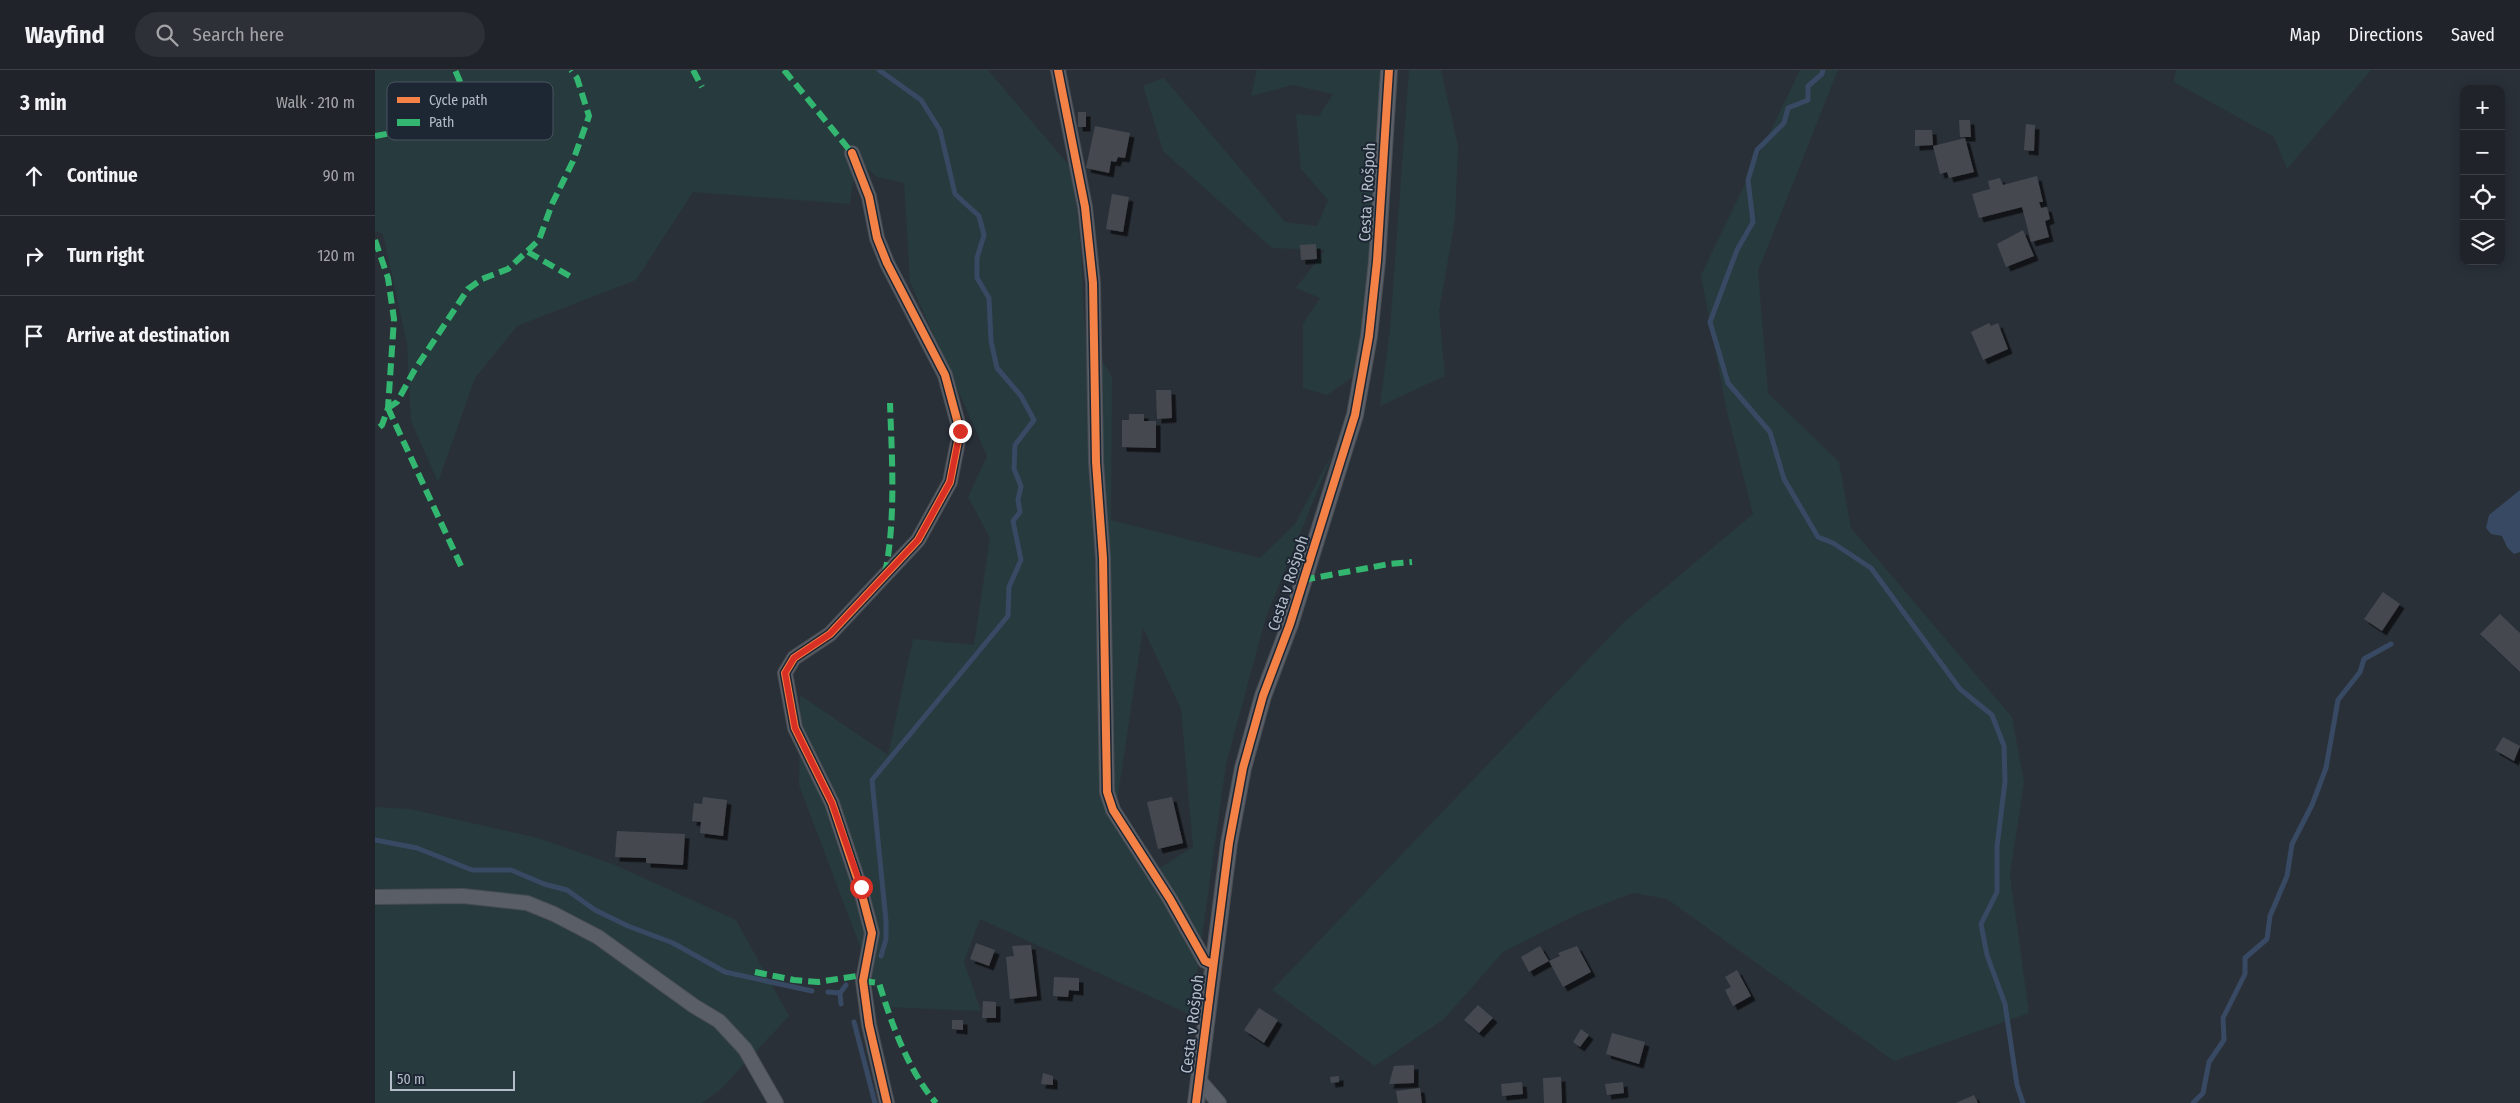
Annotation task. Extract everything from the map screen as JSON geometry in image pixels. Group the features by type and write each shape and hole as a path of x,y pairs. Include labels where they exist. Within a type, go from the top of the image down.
{"street":[{"path":"1058,70 1085,207 1093,282 1096,462 1103,567 1107,792 1113,810 1170,899 1205,961 1212,964"},
{"name":"Cesta v Rošpoh","path":"1196,1103 1212,964 1229,843 1243,768 1263,696 1290,624 1355,415 1369,336 1377,261 1389,70"},
{"path":"852,153 869,197 877,238 887,263 945,375 960,431 950,482 918,540 854,610 830,634 794,658 785,673 795,728 832,803 861,887 872,933 863,981 869,1024 887,1103"},
{"path":"375,897 463,896 527,903 554,914 598,937 694,1006 719,1021 745,1049 775,1103"},
{"path":"1199,1080 1219,1103"}],"green space":[{"path":"375,70 988,70 1073,170 1081,252 1085,333 1112,377 1111,520 1260,558 1295,524 1335,448 1266,617 1226,764 1191,1015 980,919 964,962 981,1011 883,1007 799,785 800,695 888,755 913,639 974,645 990,538 968,497 987,456 910,282 904,183 877,177 856,160 850,204 693,192 636,280 517,326 475,378 438,482 411,421 407,344 383,234 375,231","holes":["1143,628 1181,709 1193,847 1152,873 1114,822"]},
{"path":"1257,70 1381,70 1369,284 1354,376 1327,395 1303,388 1303,324 1320,298 1296,288 1325,250 1272,248 1163,151 1143,86 1164,78 1285,222 1317,226 1328,200 1301,169 1296,114 1319,116 1333,94 1293,85 1251,96"},
{"path":"1409,70 1441,70 1458,146 1455,220 1439,311 1445,376 1380,406 1390,329"},
{"path":"1800,70 1838,70 1758,271 1768,393 1839,462 1851,528 2012,717 2024,782 2010,875 2029,1013 1894,1061 1667,899 1633,893 1578,914 1503,952 1444,1019 1375,1066 1272,990 1624,622 1753,514 1727,412 1701,275"},
{"path":"2176,70 2371,70 2287,169 2274,137 2174,82"},
{"path":"375,807 410,809 538,838 615,865 736,920 789,1016 720,1090 702,1103 375,1103"}],"water":[{"path":"2520,490 2520,552 2514,554 2507,547 2502,536 2491,534 2486,528 2489,515"}],"building":[{"path":"1078,112 1086,112 1086,127 1078,127"},
{"path":"1959,120 1970,120 1971,137 1960,137"},
{"path":"2026,124 2035,125 2034,151 2024,150"},
{"path":"1095,126 1130,133 1125,158 1118,157 1116,162 1111,161 1109,173 1086,168"},
{"path":"1915,130 1932,130 1933,145 1915,146"},
{"path":"1965,138 1974,172 1949,178 1947,172 1940,174 1933,146"},
{"path":"2037,176 2043,202 2039,202 2041,208 2047,207 2050,219 2045,221 2049,237 2031,242 2022,207 1979,218 1972,194 1990,189 1988,181 2000,178 2003,185"},
{"path":"1112,194 1129,197 1123,232 1106,229"},
{"path":"2023,230 2034,256 2006,267 1997,244"},
{"path":"1316,244 1317,259 1301,260 1300,245"},
{"path":"1989,323 1991,326 1998,323 2008,349 1983,360 1971,332"},
{"path":"1156,390 1171,390 1172,418 1157,419"},
{"path":"1129,414 1144,414 1144,421 1156,421 1156,448 1122,447 1122,420 1129,420"},
{"path":"2383,592 2400,604 2382,631 2364,619"},
{"path":"2500,614 2520,633 2520,672 2480,634"},
{"path":"2503,737 2520,746 2514,761 2495,750"},
{"path":"703,797 727,800 723,836 700,833 701,822 692,821 694,803 702,804"},
{"path":"1172,797 1183,843 1158,849 1147,802"},
{"path":"617,831 685,834 683,865 646,863 646,858 615,857"},
{"path":"976,943 995,950 989,966 970,959"},
{"path":"1031,945 1037,996 1010,999 1006,957 1014,956 1012,946"},
{"path":"1540,946 1549,961 1529,972 1521,957"},
{"path":"1577,946 1591,972 1563,987 1549,961 1560,956 1558,953"},
{"path":"1737,970 1751,996 1733,1006 1725,990 1731,987 1725,977"},
{"path":"1054,977 1079,978 1079,991 1069,990 1068,997 1053,996"},
{"path":"983,1001 996,1002 996,1018 982,1018"},
{"path":"1478,1005 1493,1018 1479,1033 1464,1020"},
{"path":"1259,1008 1278,1020 1264,1043 1244,1030"},
{"path":"952,1020 963,1020 963,1030 952,1029"},
{"path":"1581,1029 1589,1035 1580,1047 1573,1042"},
{"path":"1612,1033 1645,1042 1639,1064 1606,1054"},
{"path":"1414,1065 1414,1083 1389,1084 1394,1066"},
{"path":"1043,1073 1053,1076 1053,1085 1041,1084"},
{"path":"1339,1076 1339,1082 1331,1083 1330,1077"},
{"path":"1561,1077 1562,1103 1544,1103 1543,1078"},
{"path":"1522,1082 1523,1094 1502,1096 1501,1084"},
{"path":"1623,1082 1624,1093 1607,1095 1605,1084"},
{"path":"1420,1088 1422,1103 1398,1103 1396,1091"},
{"path":"1974,1095 1978,1103 1956,1103"}],"waterway":[{"path":"879,70 921,100 940,130 955,194 979,216 984,235 977,258 977,278 989,298 991,341 997,368 1021,396 1034,420 1015,445 1014,469 1021,486 1018,500 1020,512 1013,521 1021,560 1009,587 1008,616 872,780 886,921 886,939 881,956"},
{"path":"1823,70 1822,74 1808,86 1808,100 1788,108 1784,123 1757,150 1748,180 1753,222 1737,250 1710,322 1728,383 1770,432 1784,479 1818,537 1833,543 1871,568 1960,689 1992,715 2004,746 2005,781 1997,847 1997,892 1981,924 1987,955 2005,1004 2017,1085 2023,1103"},
{"path":"2193,1103 2203,1093 2209,1062 2224,1040 2223,1018 2245,974 2245,958 2267,939 2270,916 2287,876 2292,844 2312,805 2326,768 2338,700 2360,672 2364,659 2391,644"},
{"path":"375,840 417,848 472,870 511,870 544,884 567,890 595,910 628,926 673,943 725,972 812,991"},
{"path":"841,1004 840,993 846,985"},
{"path":"828,992 840,993"},
{"path":"854,1022 875,1103"}],"marked path":[{"path":"455,70 460,82"},
{"path":"388,408 397,402 414,371 468,289 482,279 508,269 539,240 552,204 573,161 589,116 577,78 571,70"},
{"path":"693,70 702,87"},
{"path":"784,70 852,153"},
{"path":"375,136 387,134"},
{"path":"375,240 388,278 394,319 388,408 382,425 375,431"},
{"path":"528,252 573,278"},
{"path":"885,574 892,511 890,403"},
{"path":"388,408 461,566"},
{"path":"1303,580 1389,564 1412,562"},
{"path":"755,972 794,980 818,982 863,975"},
{"path":"863,981 879,983 895,1031 909,1062 936,1103"}],"cycle path":[{"path":"1058,70 1085,207 1093,283 1096,462 1103,558 1107,792 1113,810 1170,899 1205,961 1212,964"},
{"path":"1196,1103 1229,843 1243,768 1263,696 1290,624 1355,415 1369,336 1377,261 1389,70"},
{"path":"852,153 869,197 877,238 887,263 945,375 960,431 950,482 918,540 830,634 794,658 785,673 795,728 832,803 860,887 872,933 863,981 869,1025 887,1103"}],"route":[{"path":"861,887 832,803 795,728 788,698 785,673 794,658 830,634 918,540 950,482 960,431"}]}
